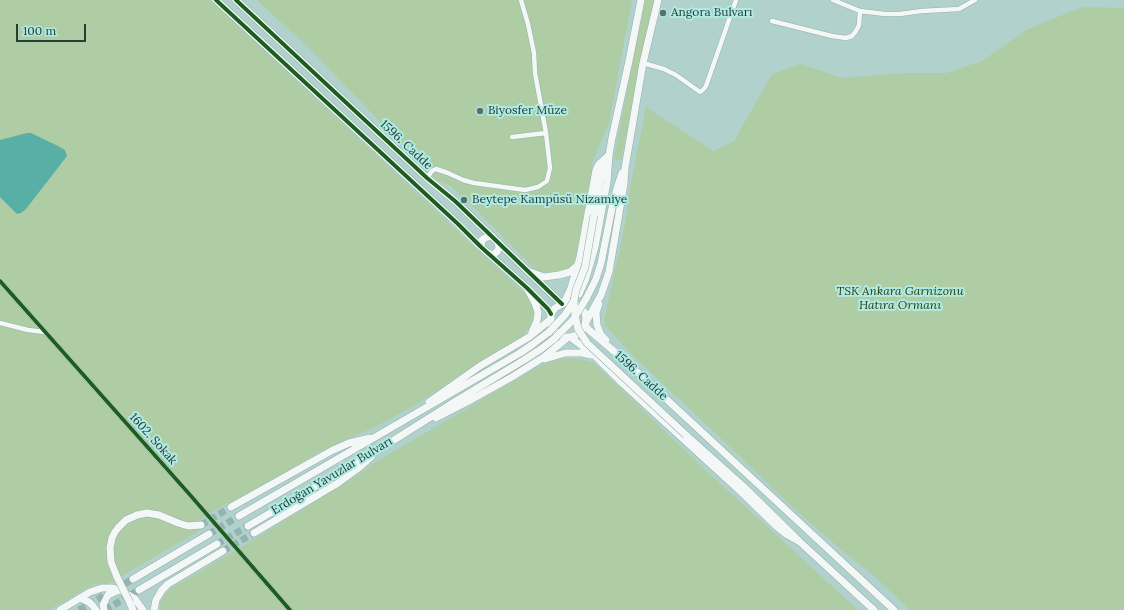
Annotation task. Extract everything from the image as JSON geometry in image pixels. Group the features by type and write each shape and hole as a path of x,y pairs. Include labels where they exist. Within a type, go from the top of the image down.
{"main road":[{"name":"1596. Cadde","path":"216,0 527,288 548,309 553,328 559,335 568,338 594,355 622,383 740,491 774,525 800,542"},
{"name":"1596. Cadde","path":"236,0 427,178 455,200 563,303 570,302 579,306 585,313 585,324 589,330 622,358 894,610"},
{"path":"551,317 555,308 563,303 571,288 580,257 596,170 599,164 609,155 641,0"},
{"path":"568,338 579,334 582,330 599,298 609,272 643,63 658,0"},
{"name":"1596. Cadde","path":"609,155 602,169 584,266 574,301 574,315 578,328 587,344 743,486 800,542 874,610"},
{"name":"Erdoğan Yavuzlar Bulvarı","path":"239,516 520,353 549,332 565,315 579,294 586,278 595,247 607,182 609,155"},
{"name":"Erdoğan Yavuzlar Bulvarı","path":"248,526 383,447 524,360 554,339 573,320 596,279 601,263 613,203 625,168"},
{"path":"481,247 482,240 492,236"},
{"path":"488,253 492,255 497,252 499,248 498,242"},
{"path":"530,272 544,277 559,275 570,272 578,264"},
{"path":"527,288 536,303 538,312 537,321 529,337"},
{"path":"571,288 573,296 581,302 587,304 599,298"},
{"path":"599,298 596,313 598,329 601,335 622,358"},
{"name":"Erdoğan Yavuzlar Bulvarı","path":"407,419 463,377 529,337 551,317"},
{"name":"Erdoğan Yavuzlar Bulvarı","path":"416,426 457,407 507,380 551,352 568,338"},
{"path":"533,364 554,356 565,354 582,353 594,355"},
{"path":"622,383 619,372 621,369 629,368 634,370"},
{"path":"231,507 333,450 349,443 376,437"},
{"path":"254,533 338,483 360,467 383,447"},
{"path":"133,604 117,577 111,562 110,548 115,532 126,520 137,515 147,514 164,516 188,526 201,525"},
{"path":"133,579 209,534"},
{"path":"139,590 217,544"},
{"path":"154,610 156,600 168,584 223,551"},
{"path":"60,610 90,592 102,588 112,588 120,590 133,604 143,610"},
{"path":"104,610 103,605 108,596 120,590"},
{"path":"80,598 89,602 96,610"}],"street":[{"path":"427,178 432,170 436,169 474,183 524,190 538,188 547,181 550,168 546,133 535,73 534,53 521,0"},
{"path":"643,63 664,69 676,75 700,92 704,90 736,0"},
{"path":"833,0 860,11 885,14 959,9 975,0"},
{"path":"772,20 832,36 846,38 852,36 856,31 859,25 860,11"},
{"path":"512,137 546,133"},
{"name":"1602. Sokak","path":"0,282 191,496 290,610"},
{"path":"0,323 28,330 44,332"}],"green space":[{"path":"0,0 210,0 527,296 534,310 532,323 523,336 479,362 412,407 373,428 317,453 231,504 227,503 198,521 204,528 108,584 94,584 49,610 0,610"},
{"path":"257,0 632,0 609,123 593,161 587,206 578,248 574,263 569,269 538,272 449,185 437,181 308,47"},
{"path":"644,0 654,0 621,160 614,159"},
{"name":"TSK Ankara Garnizonu Hatıra Ormanı","path":"1082,7 1124,8 1124,610 910,610 872,574 799,513 632,355 605,325 604,320 625,225 630,188 646,107 713,151 734,141 772,74 801,64 842,78 904,73 946,73 982,61 1028,29"},
{"path":"574,358 594,363 703,468 858,610 160,610 163,596 170,589 258,537 358,475 374,463 541,365 560,359"}],"water":[{"path":"31,133 65,150 67,156 26,209 17,214 0,197 0,140"}],"tunnel":[{"path":"201,525 231,507"},
{"path":"209,534 239,516"},
{"path":"217,544 248,526"},
{"path":"223,551 254,533"},
{"path":"79,610 133,579"},
{"path":"105,610 139,590"}],"cycle path":[{"path":"216,0 527,288 551,314"},
{"path":"236,0 427,178 455,201 562,304"},
{"path":"0,281 290,610"}],"place":[{"name":"Angora Bulvarı","path":"663,13"},
{"name":"Biyosfer Müze","path":"480,111"},
{"name":"Beytepe Kampüsü Nizamiye","path":"464,200"}]}
